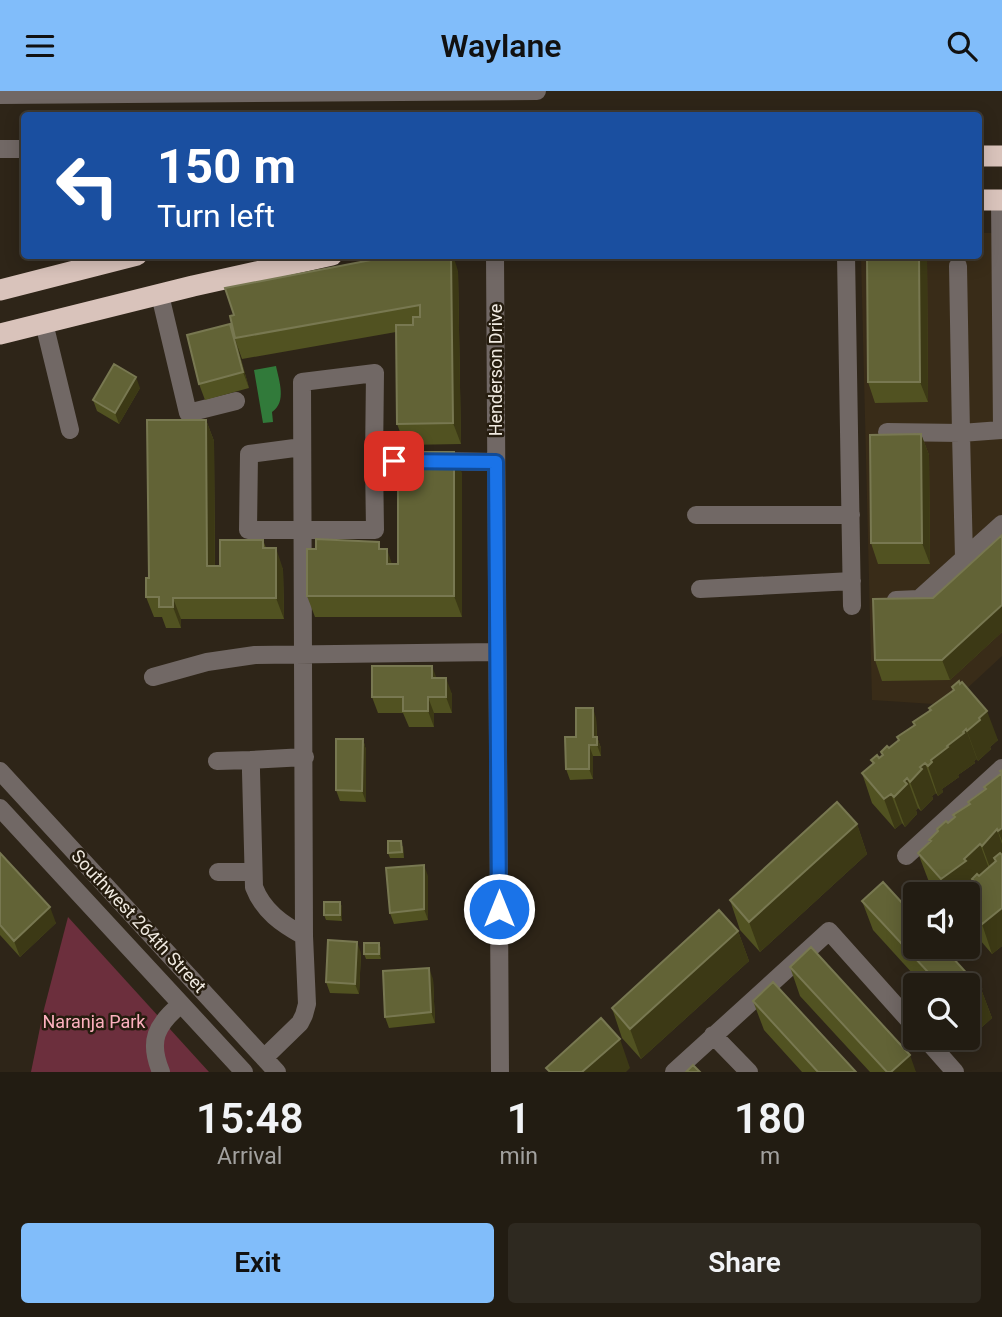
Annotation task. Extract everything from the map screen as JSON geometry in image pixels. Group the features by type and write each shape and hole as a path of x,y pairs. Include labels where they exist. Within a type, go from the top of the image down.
{"highway":[{"path":"989,156 1002,139"},
{"path":"982,200 1001,200"},
{"path":"0,290 121,259"},
{"path":"0,334 315,259"}],"street":[{"path":"0,95 537,91"},
{"path":"0,149 21,149"},
{"path":"887,432 961,433 1001,430 1001,200"},
{"name":"Henderson Drive","path":"495,259 500,1072"},
{"path":"846,259 852,607"},
{"path":"958,266 964,558"},
{"path":"160,295 177,339 188,413 236,401"},
{"path":"44,323 70,430"},
{"path":"264,1058 300,1023 307,1003 304,936 305,757 301,531 302,447 302,381 375,373 375,530 301,531 248,530 249,454 302,447"},
{"path":"374,460 496,462"},
{"path":"696,515 851,515"},
{"path":"882,600 919,599 1002,524"},
{"path":"700,589 852,581"},
{"path":"153,677 190,666 233,658 497,652"},
{"path":"217,761 305,757"},
{"path":"251,760 254,887 263,906 282,924 304,936"},
{"path":"906,856 1002,768"},
{"name":"Southwest 264th Street","path":"3,780 277,1072"},
{"name":"Southwest 264th Street","path":"0,808 244,1072"},
{"path":"218,872 252,872"},
{"path":"674,1072 829,931 903,1014"},
{"path":"161,1072 154,1055 156,1034 163,1020 181,1004"},
{"path":"713,1035 749,1072"},
{"path":"936,1050 955,1072"}],"shaded area":[{"path":"982,233 1002,233 1002,656 949,705 872,700 861,259 982,259"},
{"path":"276,366 281,397 277,408 272,412 273,422 263,423 254,370"}],"green space":[{"name":"Naranja Park","path":"68,917 209,1072 31,1072"}],"building":[{"path":"376,259 451,259 453,423 397,424 396,325 413,325 413,317 420,317 420,305 235,338 230,316 234,315 225,288"},
{"path":"867,259 919,259 920,382 868,382"},
{"path":"230,324 243,372 199,384 187,335"},
{"path":"114,364 136,377 115,413 93,400"},
{"path":"147,420 206,420 207,566 220,566 220,540 263,540 263,548 276,548 276,598 173,598 173,607 159,607 159,597 146,597 146,578 149,578"},
{"path":"921,434 922,543 871,543 870,435"},
{"path":"398,452 454,452 454,596 307,596 307,549 316,549 316,539 379,542 379,549 387,549 387,564 398,564"},
{"path":"1002,535 1002,605 942,660 875,660 873,599 933,598"},
{"path":"372,666 432,666 432,678 446,678 446,697 428,697 428,711 403,711 403,697 372,697"},
{"path":"959,681 987,711 980,720 931,760 928,766 925,763 920,767 922,769 910,782 907,778 904,781 907,784 894,797 891,794 884,799 862,773 874,763 871,760 877,755 879,758 883,755 881,752 887,746 889,748 899,740 897,737 915,725 913,722 954,690 952,687"},
{"path":"576,708 593,708 593,737 597,737 597,745 589,745 589,769 566,769 565,737 576,737"},
{"path":"336,739 363,739 362,791 336,790"},
{"path":"1002,773 1002,828 998,831 997,829 982,846 980,844 964,859 966,861 941,879 918,853 931,841 929,840 937,829 955,817 953,815 970,804 968,802"},
{"path":"837,802 857,824 749,922 730,900"},
{"path":"388,841 401,841 402,852 388,853"},
{"path":"0,853 50,907 14,941 0,925"},
{"path":"1000,853 1002,855 1002,908 982,924 980,882 973,882 972,879 996,861 994,858"},
{"path":"424,865 424,909 390,913 386,868"},
{"path":"883,882 903,904 903,945 862,901"},
{"path":"324,902 340,902 340,915 324,915"},
{"path":"719,910 738,931 630,1029 612,1008"},
{"path":"328,940 357,942 355,984 326,982"},
{"path":"364,943 379,943 379,954 364,954"},
{"path":"811,947 910,1055 891,1072 887,1072 790,967"},
{"path":"916,959 954,959 967,973 929,973"},
{"path":"429,968 431,1012 385,1017 383,971"},
{"path":"773,982 856,1072 818,1072 753,1001"},
{"path":"601,1018 620,1039 582,1072 550,1072 546,1068"},
{"path":"693,1065 700,1072 686,1072"}],"route":[{"path":"394,461 496,462 499,909"}]}
